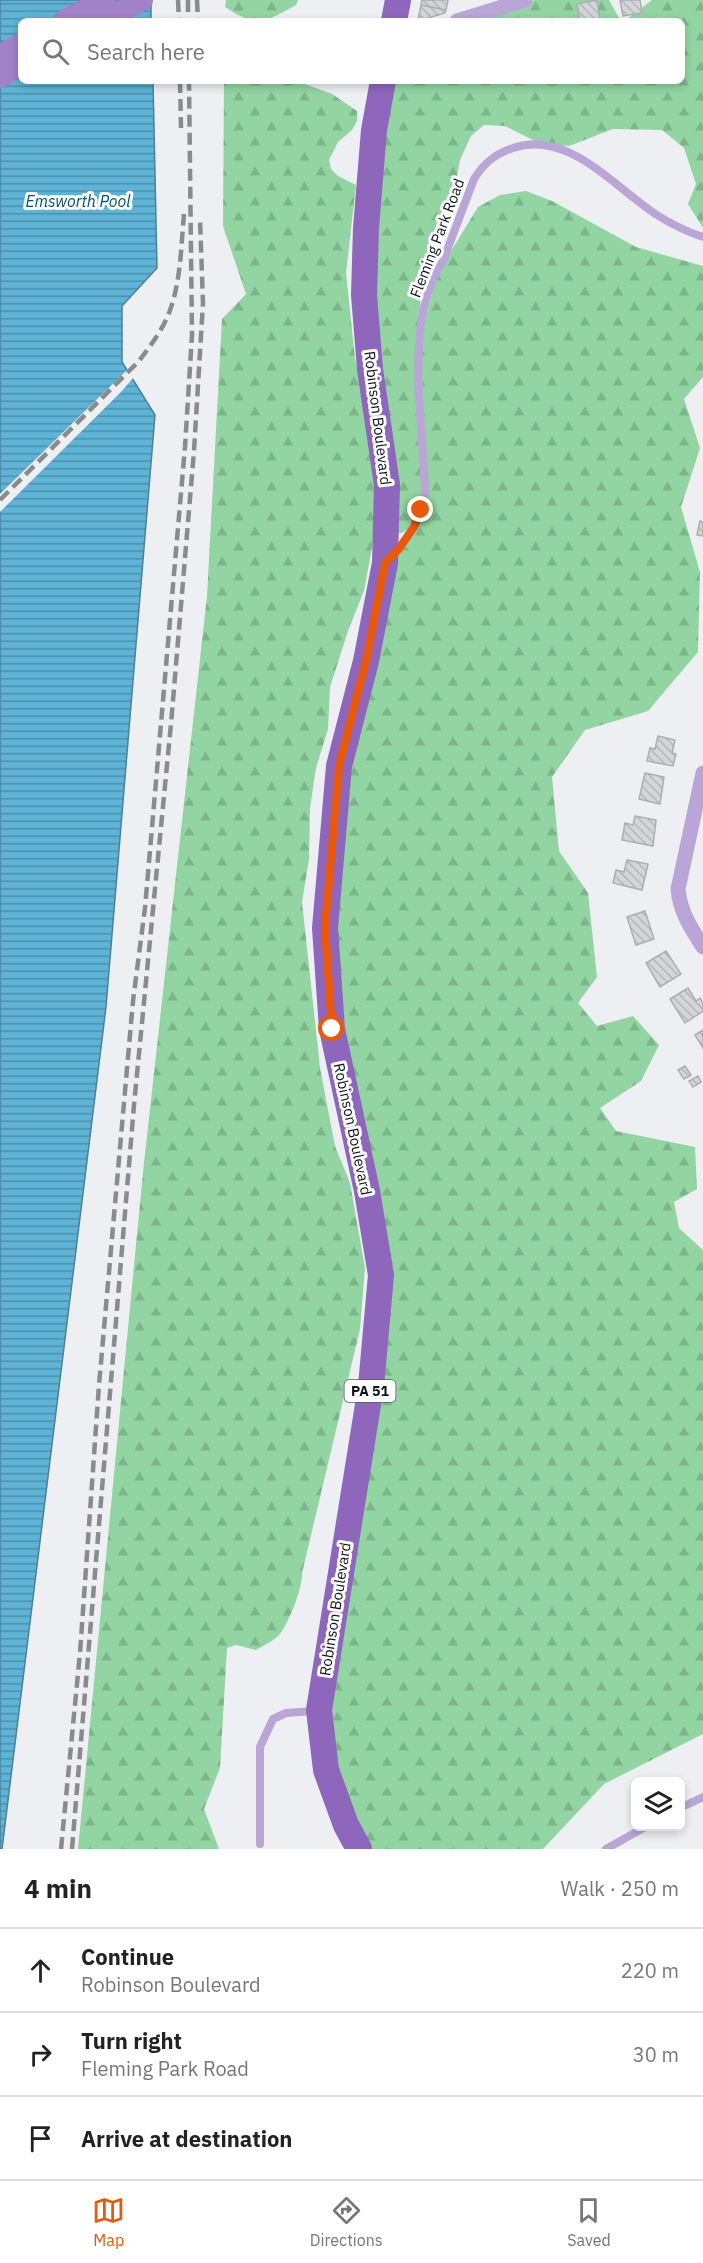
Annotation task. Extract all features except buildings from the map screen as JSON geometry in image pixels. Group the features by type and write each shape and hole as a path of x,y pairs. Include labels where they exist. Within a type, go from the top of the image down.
{"main road":[{"path":"70,18 104,0"},
{"path":"109,18 142,0"},
{"path":"395,18 398,0"},
{"path":"0,56 18,46"},
{"path":"0,77 18,67"},
{"name":"Robinson Boulevard","path":"359,1849 346,1825 326,1770 319,1711 371,1386 381,1275 367,1191 332,1029 325,927 339,766 366,661 385,563 387,485 370,369 364,295 366,228 374,130 382,84"}],"street":[{"path":"467,18 525,0"},
{"path":"703,773 678,890 679,903 684,915 703,947"}],"lane":[{"name":"Fleming Park Road","path":"385,563 398,550 414,527 425,494 417,372 427,294 435,273 443,261 474,178 482,166 493,157 522,145 539,144 558,148 584,162 658,216 703,237"},
{"path":"260,1844 260,1746 273,1719 286,1713 319,1711"},
{"path":"685,1806 703,1797"},
{"path":"606,1849 640,1831"}],"green space":[{"path":"226,0 298,0 296,5 271,18 245,18 225,7"},
{"path":"535,0 609,0 619,18 476,18"},
{"path":"652,0 703,0 703,228 688,204 696,184 684,148 662,130 613,129 569,146 539,143 505,126 484,125 471,136 460,160 453,197 422,281 416,372 423,494 412,526 402,533 394,533 372,368 386,84 685,84 685,18 628,18"},
{"path":"224,84 305,84 332,94 357,111 357,121 352,130 338,142 329,160 331,169 338,176 356,185 346,273 355,358 372,436 377,520 364,591 330,687 328,729 316,768 310,808 309,859 302,902 320,1068 335,1146 350,1183 365,1268 360,1329 302,1579 291,1613 280,1634 256,1650 236,1645 227,1648 220,1768 204,1809 219,1849 78,1849 143,1172 207,596 222,319 246,294 223,226"},
{"path":"526,191 552,201 636,247 703,266 703,377 684,399 700,448 681,507 700,572 698,652 648,711 585,730 552,777 559,851 588,893 597,977 578,1003 597,1026 633,1016 659,1045 641,1081 600,1108 616,1131 695,1147 697,1189 674,1202 679,1228 703,1250 703,1734 604,1784 543,1849 363,1849 349,1824 323,1709 389,1279 336,1028 328,928 344,767 387,563 422,511 419,372 424,325 437,274 478,207 500,195"}],"water":[{"name":"Emsworth Pool","path":"0,0 151,0 151,18 18,18 18,84 153,84 157,268 122,306 122,362 155,415 106,1007 2,1849 0,1849"}],"pier":[{"path":"129,368 134,377 121,392 0,512 0,494"}],"railway":[{"path":"178,0 179,18"},
{"path":"188,0 188,18"},
{"path":"197,0 198,18"},
{"path":"180,84 181,128"},
{"path":"61,1849 80,1653 99,1385 133,1001 145,908 185,447 192,335 189,84"},
{"path":"0,500 139,361 156,338 169,313 176,289 184,214"},
{"path":"72,1849 134,1105 171,724 194,451 203,303 200,220"}],"route":[{"path":"332,1029 325,927 339,766 366,661 385,563 398,550 414,527 421,510"}]}
